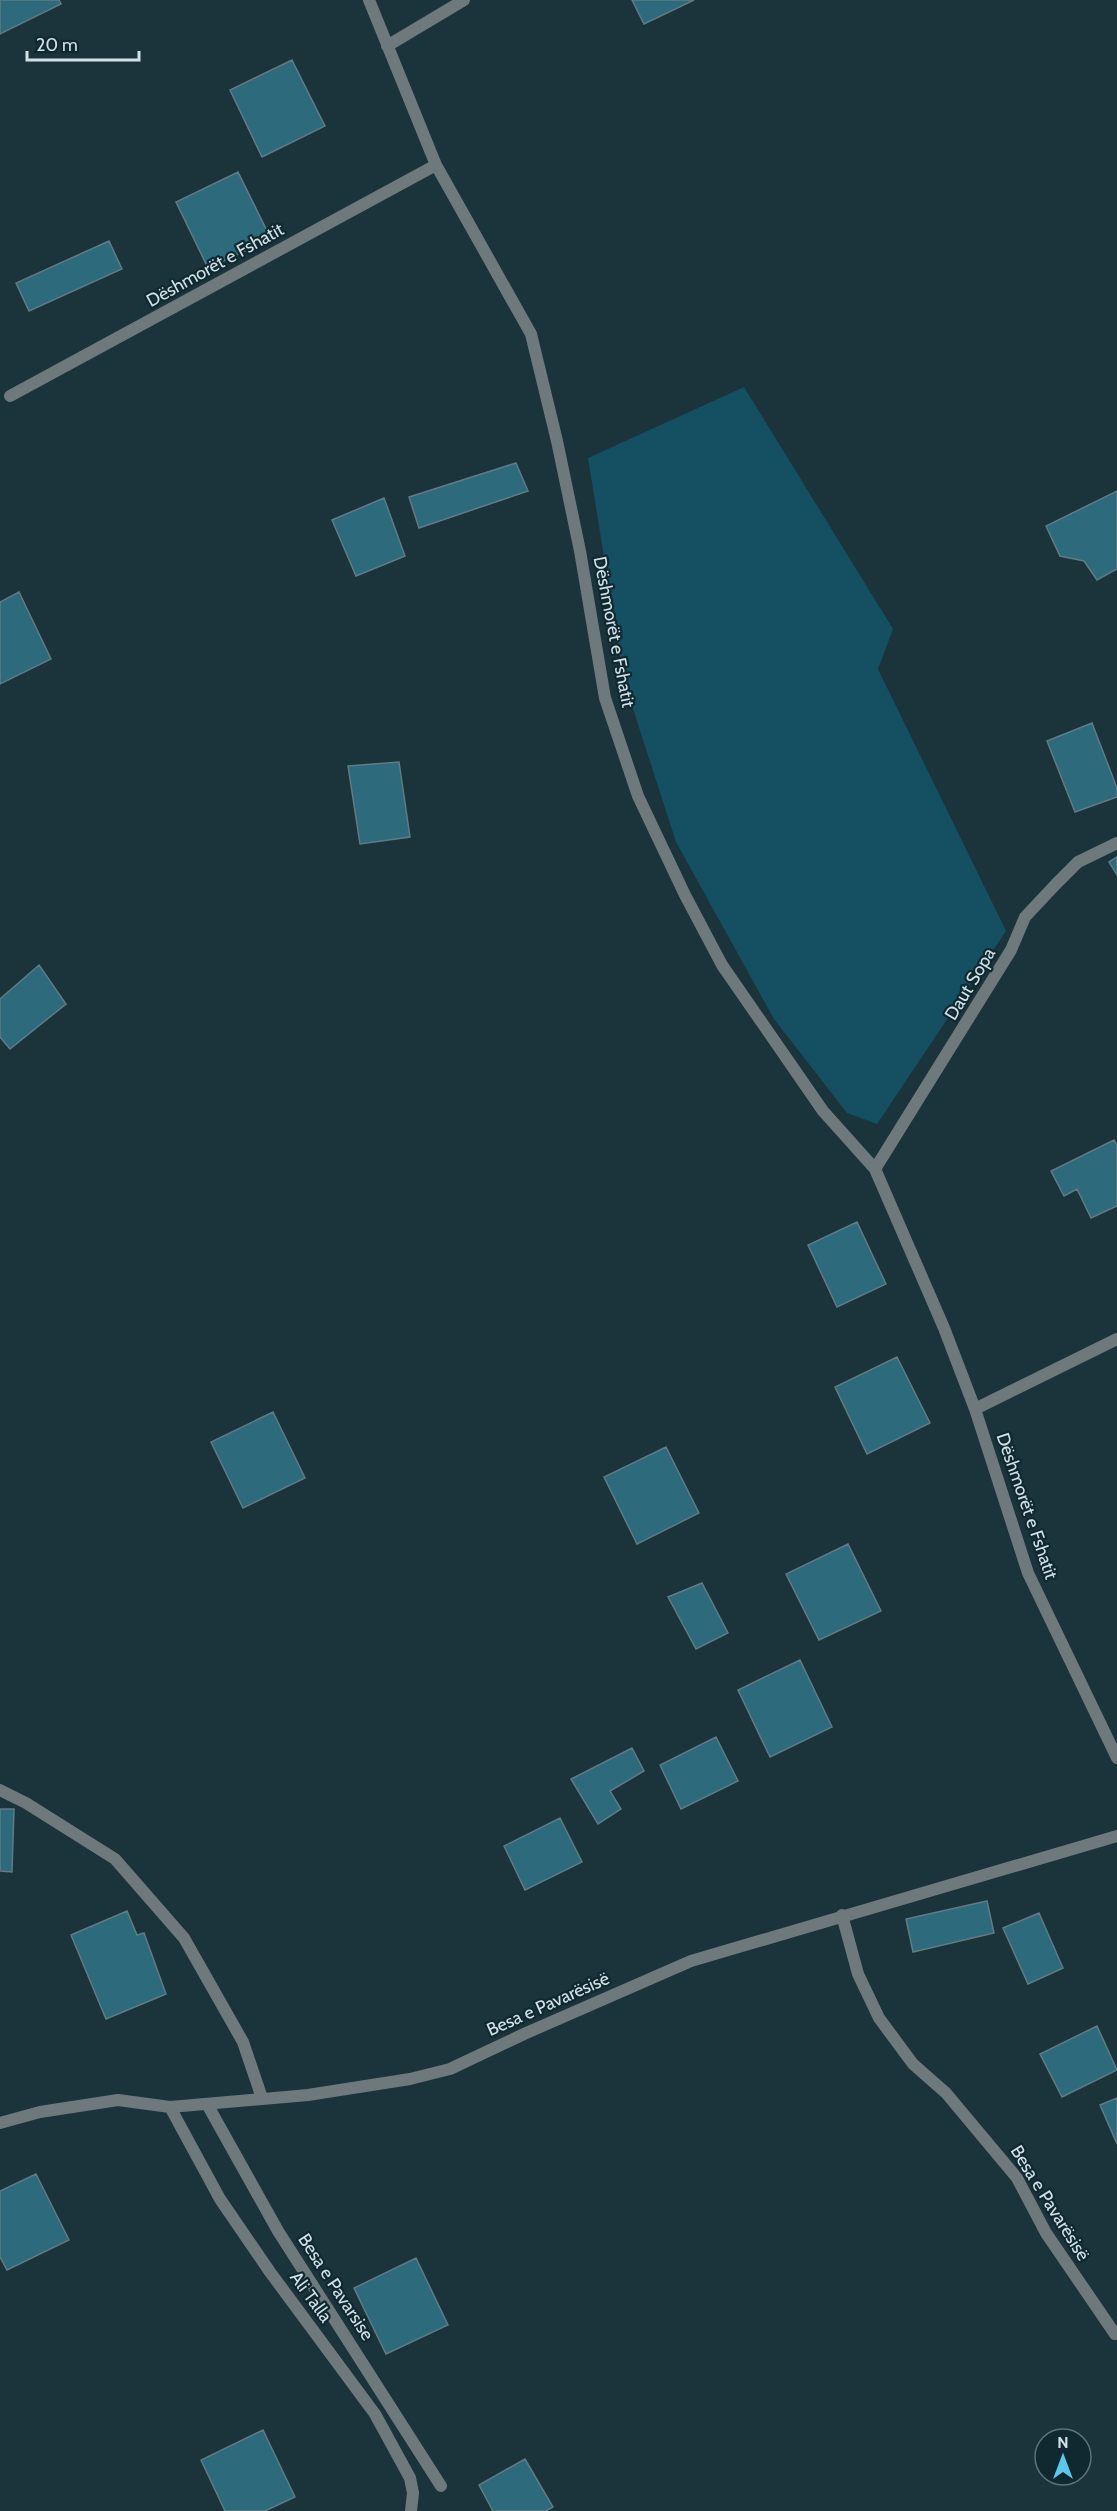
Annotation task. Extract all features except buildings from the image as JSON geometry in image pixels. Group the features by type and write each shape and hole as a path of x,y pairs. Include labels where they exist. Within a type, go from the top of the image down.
{"street":[{"name":"Dëshmorët e Fshatit","path":"369,0 436,165 531,334 580,551 605,698 638,796 685,895 722,965 823,1112 876,1169 944,1328 975,1409 1028,1573 1117,1758"},
{"path":"387,46 464,0"},
{"name":"Dëshmorët e Fshatit","path":"10,396 436,165"},
{"name":"Daut Sopa","path":"876,1169 1011,950 1025,917 1078,862 1117,843"},
{"path":"975,1409 1117,1339"},
{"path":"0,1790 26,1803 115,1859 184,1938 243,2042 262,2098"},
{"name":"Besa e Pavarësisë","path":"0,2123 40,2112 118,2100 170,2107 334,2092 410,2079 450,2069 691,1961 1117,1836"},
{"name":"Besa e Pavarësisë","path":"842,1915 858,1974 879,2018 913,2064 946,2093 1017,2178 1046,2233 1115,2334"},
{"name":"Besa e Pavarsise","path":"207,2104 278,2231 441,2486"},
{"name":"Ali Talla","path":"170,2107 220,2199 270,2272 375,2414 410,2478 413,2493 411,2511"}],"shaded area":[{"path":"744,387 893,629 878,669 1006,931 877,1124 847,1113 774,1019 676,842 624,681 588,458"}]}
